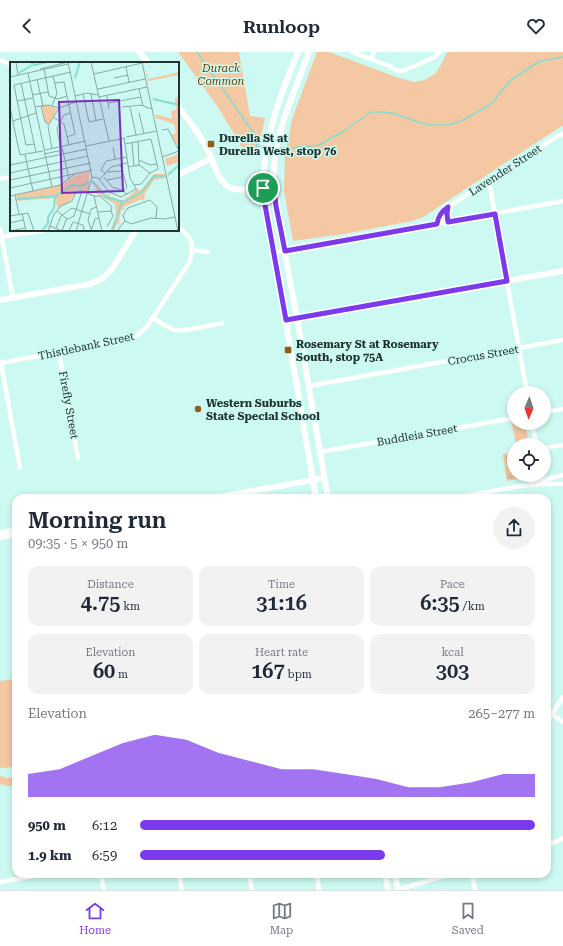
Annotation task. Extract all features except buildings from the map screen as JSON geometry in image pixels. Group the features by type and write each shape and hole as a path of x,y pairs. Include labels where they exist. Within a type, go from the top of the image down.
{"main road":[{"path":"139,52 147,62"},
{"path":"298,52 278,104 269,137 266,152 263,188 315,494"},
{"path":"309,52 285,116 279,139 274,166 274,187 276,206 327,494"},
{"path":"179,107 206,146 218,175 224,183 231,188 238,190 274,187"},
{"path":"179,174 212,158"},
{"path":"0,300 90,284 102,278 112,269 135,231"},
{"path":"286,320 563,271"},
{"path":"236,494 324,478"},
{"path":"0,533 12,531"},
{"path":"0,538 12,535"},
{"path":"386,878 388,890"},
{"path":"396,878 398,890"}],"street":[{"path":"352,52 402,71 435,57 439,52"},
{"path":"371,59 374,52"},
{"path":"0,60 10,64"},
{"name":"Lavender Street","path":"437,224 442,211 552,139 563,134"},
{"path":"0,179 10,177"},
{"path":"489,181 526,386"},
{"path":"274,253 563,201"},
{"path":"448,207 448,222"},
{"path":"179,228 185,232 190,239 193,250 208,252"},
{"path":"0,230 13,298"},
{"path":"2,238 40,231"},
{"name":"Thistlebank Street","path":"1,363 132,338 139,334 146,328 189,263 193,250"},
{"path":"153,318 176,330 184,330 222,323"},
{"name":"Crocus Street","path":"309,386 563,340"},
{"name":"Firefly Street","path":"59,353 78,458"},
{"path":"1,363 20,468"},
{"path":"551,411 563,409"},
{"name":"Buddleia Street","path":"320,452 507,419"},
{"path":"551,447 563,445"},
{"path":"551,478 563,475"},
{"path":"489,494 535,482"},
{"path":"550,482 563,485"},
{"path":"551,711 563,697"},
{"path":"551,714 563,722"},
{"path":"551,843 563,838"},
{"path":"0,882 22,878"},
{"path":"102,878 104,890"},
{"path":"180,878 182,890"},
{"path":"250,878 252,890"},
{"path":"318,878 319,890"},
{"path":"398,890 437,878"},
{"path":"473,878 475,890"}],"green space":[{"name":"Durack Common","path":"178,52 239,52 250,116 265,118 257,156 251,155 244,151 218,107"},
{"path":"317,52 329,52 399,78 415,82 424,80 436,73 447,52 563,52 563,126 423,217 412,221 344,234 293,241 284,191 285,156 292,119"},
{"path":"513,430 526,430 528,438 515,438"},
{"path":"507,453 507,481 503,454"},
{"path":"12,680 12,767 0,768 0,681"},
{"path":"0,776 12,778 12,786 0,784"}],"waterway":[{"path":"197,52 255,135 257,146 265,147"},
{"path":"278,148 319,145 344,131 371,112 392,113 429,125 448,125 461,121 490,105 511,80 540,61 563,57"}],"place":[{"name":"Durella St at Durella West, stop 76","path":"211,144"},
{"name":"Rosemary St at Rosemary South, stop 75A","path":"288,350"},
{"name":"Western Suburbs State Special School","path":"198,409"}],"route":[{"path":"274,187 276,206 285,251 437,224 442,211 448,207 448,222 495,214 507,281 286,320 263,188 274,187"}]}
